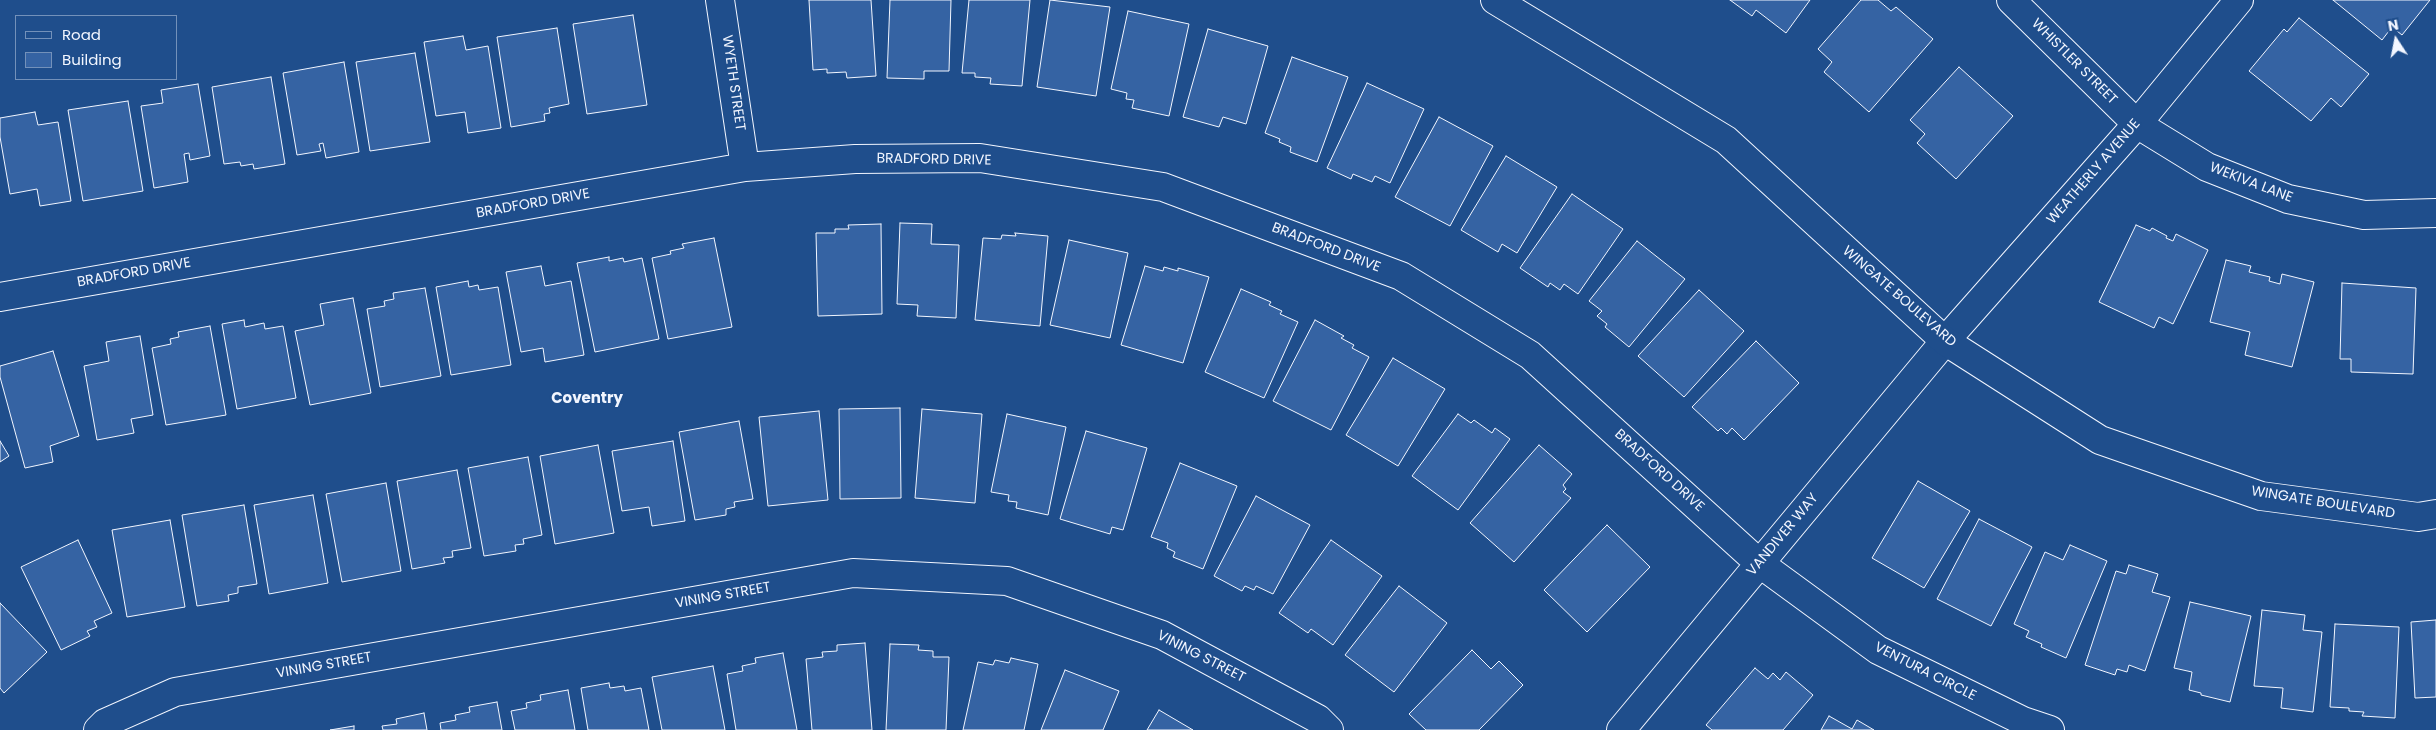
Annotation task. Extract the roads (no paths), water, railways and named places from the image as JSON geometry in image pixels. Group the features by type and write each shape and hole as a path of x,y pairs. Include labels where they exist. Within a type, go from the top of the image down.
{"street":[{"name":"WYETH STREET","path":"720,0 745,167"},
{"name":"WINGATE BOULEVARD","path":"1495,0 1726,140 1945,341 2100,440 2261,496 2418,518 2436,514"},
{"name":"WHISTLER STREET","path":"2011,0 2137,124"},
{"name":"WEATHERLY AVENUE","path":"1945,341 2137,124 2239,0"},
{"name":"WEKIVA LANE","path":"2137,124 2207,167 2288,199 2364,215 2436,213"},
{"name":"BRADFORD DRIVE","path":"0,297 745,167 855,160 980,158 1163,187 1401,276 1530,355 1759,563"},
{"name":"VANDIVER WAY","path":"1621,730 1945,341"},
{"name":"VENTURA CIRCLE","path":"1759,563 1878,650 2023,721 2050,730"},
{"name":"VINING STREET","path":"98,730 105,723 175,692 853,573 1007,581 1162,635 1318,718 1329,730"}],"district":[{"name":"Coventry","path":"587,399"}]}
